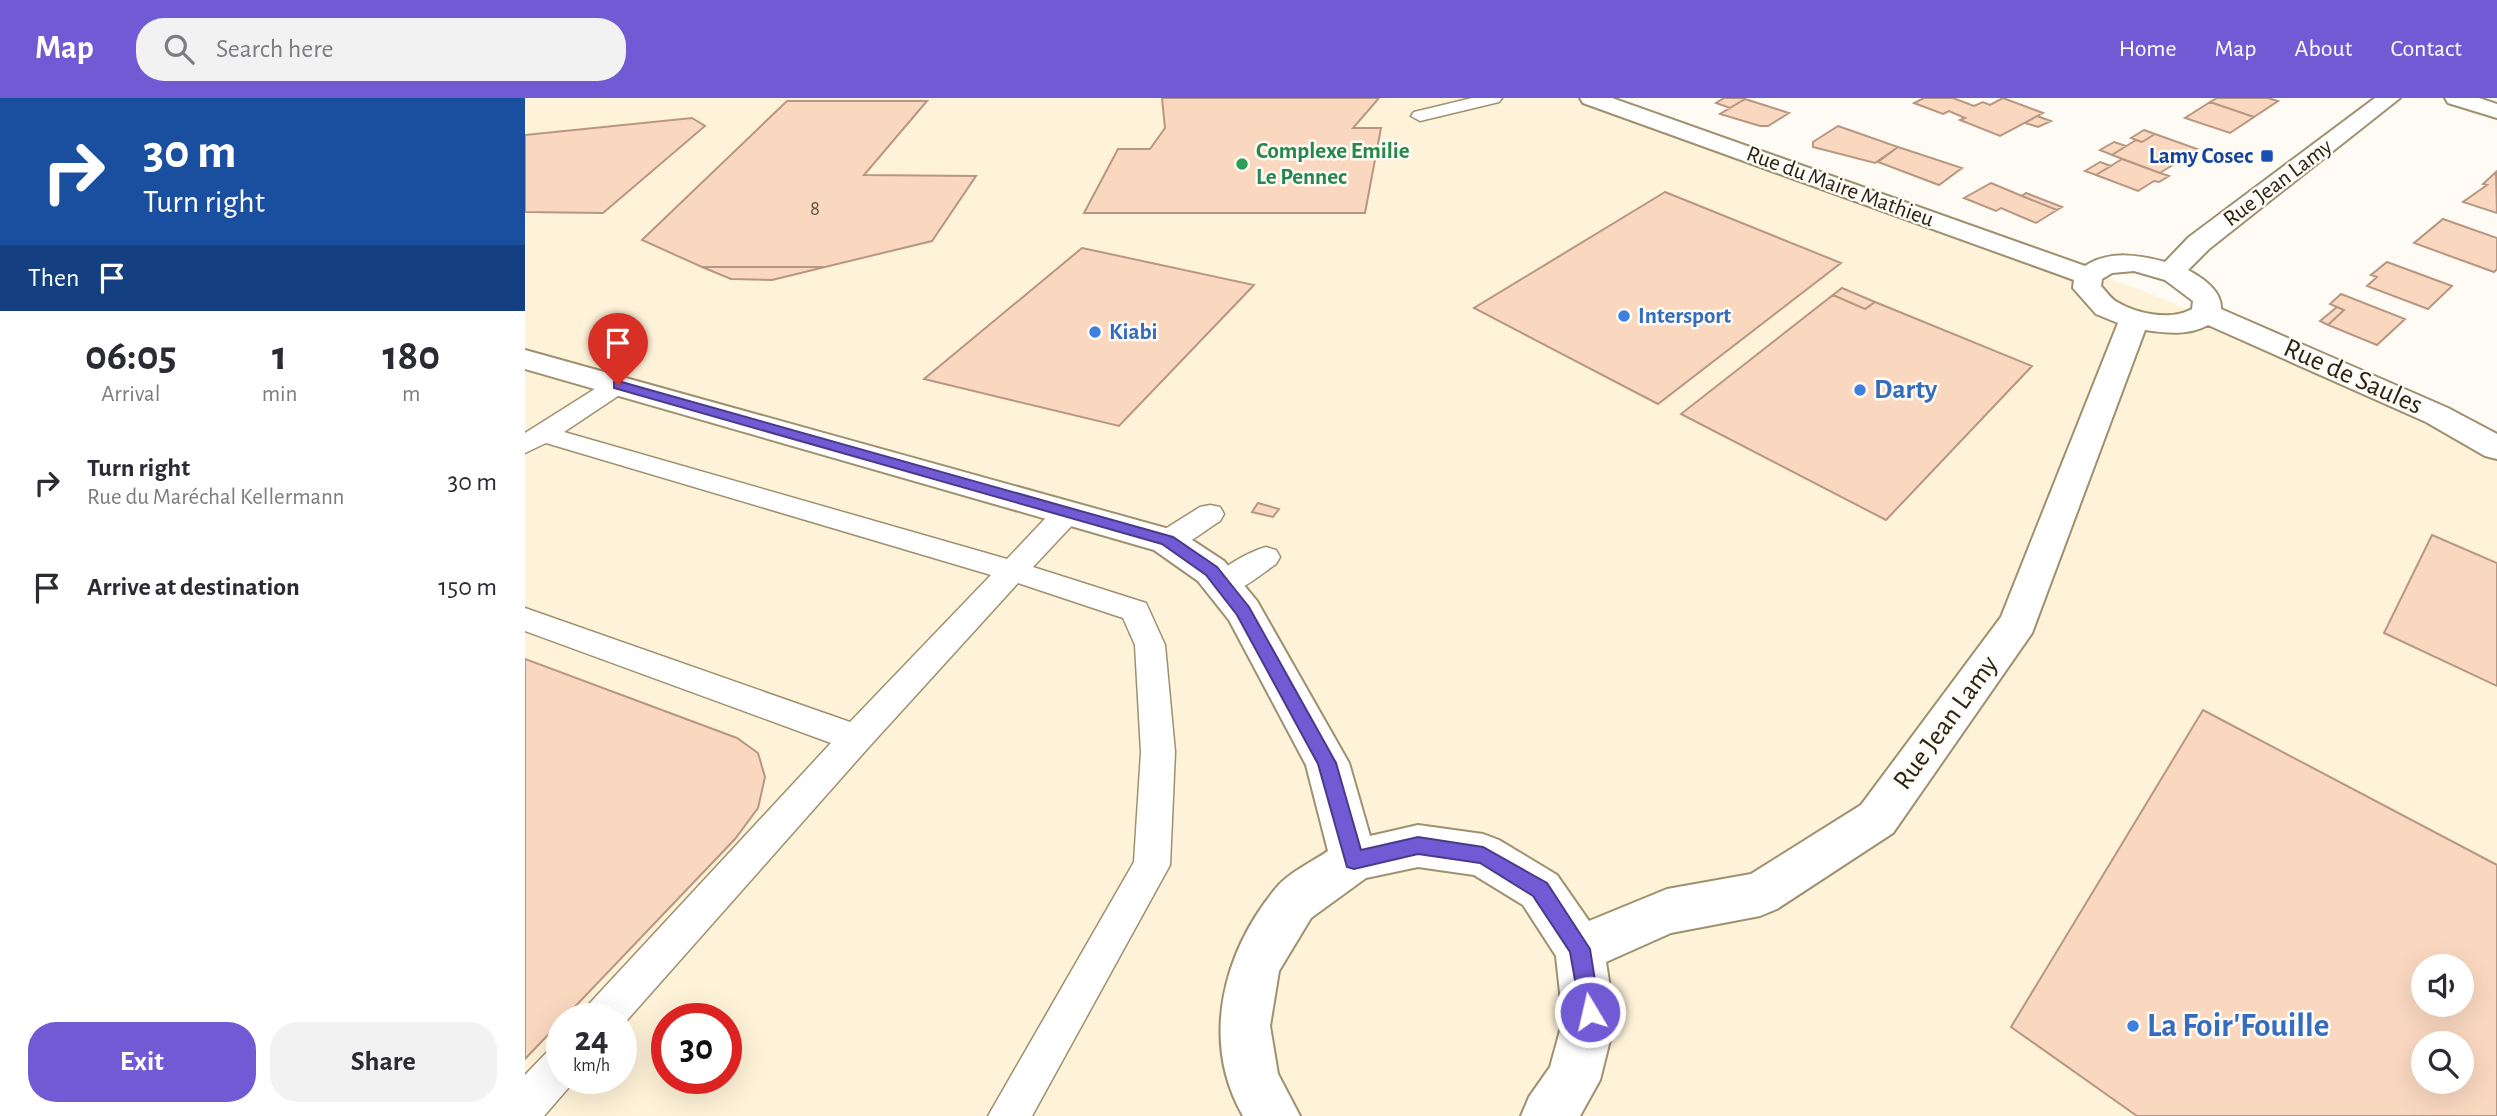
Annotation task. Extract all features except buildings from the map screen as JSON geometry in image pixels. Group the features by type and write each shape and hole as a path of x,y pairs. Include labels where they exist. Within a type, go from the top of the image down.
{"street":[{"name":"Rue du Maire Mathieu","path":"1591,98 2088,276"},
{"name":"Rue Jean Lamy","path":"2171,271 2199,243 2389,98"},
{"path":"2456,98 2497,111"},
{"path":"2134,263 2171,271 2194,284 2207,300 2206,313 2191,322 2169,325 2133,319 2106,308 2087,288 2088,276 2105,265 2134,263"},
{"name":"Rue de Saules","path":"2206,313 2437,415 2497,449"},
{"name":"Rue Jean Lamy","path":"1580,949 1667,911 1760,894 1877,819 2018,623 2133,319"},
{"path":"525,359 1167,541 1211,571 1243,611 1327,763 1354,860"},
{"path":"1273,1116 1253,1082 1244,1026 1255,964 1294,902 1354,860 1418,846 1483,855 1540,890 1580,949 1589,1020 1573,1080 1548,1116"}],"lane":[{"path":"1420,116 1493,98"},
{"path":"534,440 618,385"},
{"path":"534,440 1013,571 1135,611 1150,645 1158,752 1152,865 1009,1116"},
{"path":"617,1003 856,738 1068,512"},
{"path":"1167,541 1210,514"},
{"path":"1224,584 1266,558"},
{"path":"525,619 856,738"},
{"path":"525,1106 546,1083"}],"shaded area":[{"path":"525,98 1576,98 2133,287 2497,434 2497,1116 525,1116"}],"place":[{"name":"Lamy Cosec","path":"2267,156"},
{"name":"Complexe Emilie Le Pennec","path":"1242,164"},
{"name":"Intersport","path":"1624,316"},
{"name":"Kiabi","path":"1095,332"},
{"name":"Darty","path":"1860,390"},
{"name":"La Foir'Fouille","path":"2133,1026"}],"route":[{"path":"618,385 1167,541 1211,571 1243,611 1327,763 1354,860 1418,846 1483,855 1540,890 1580,949 1590,1012"}]}
